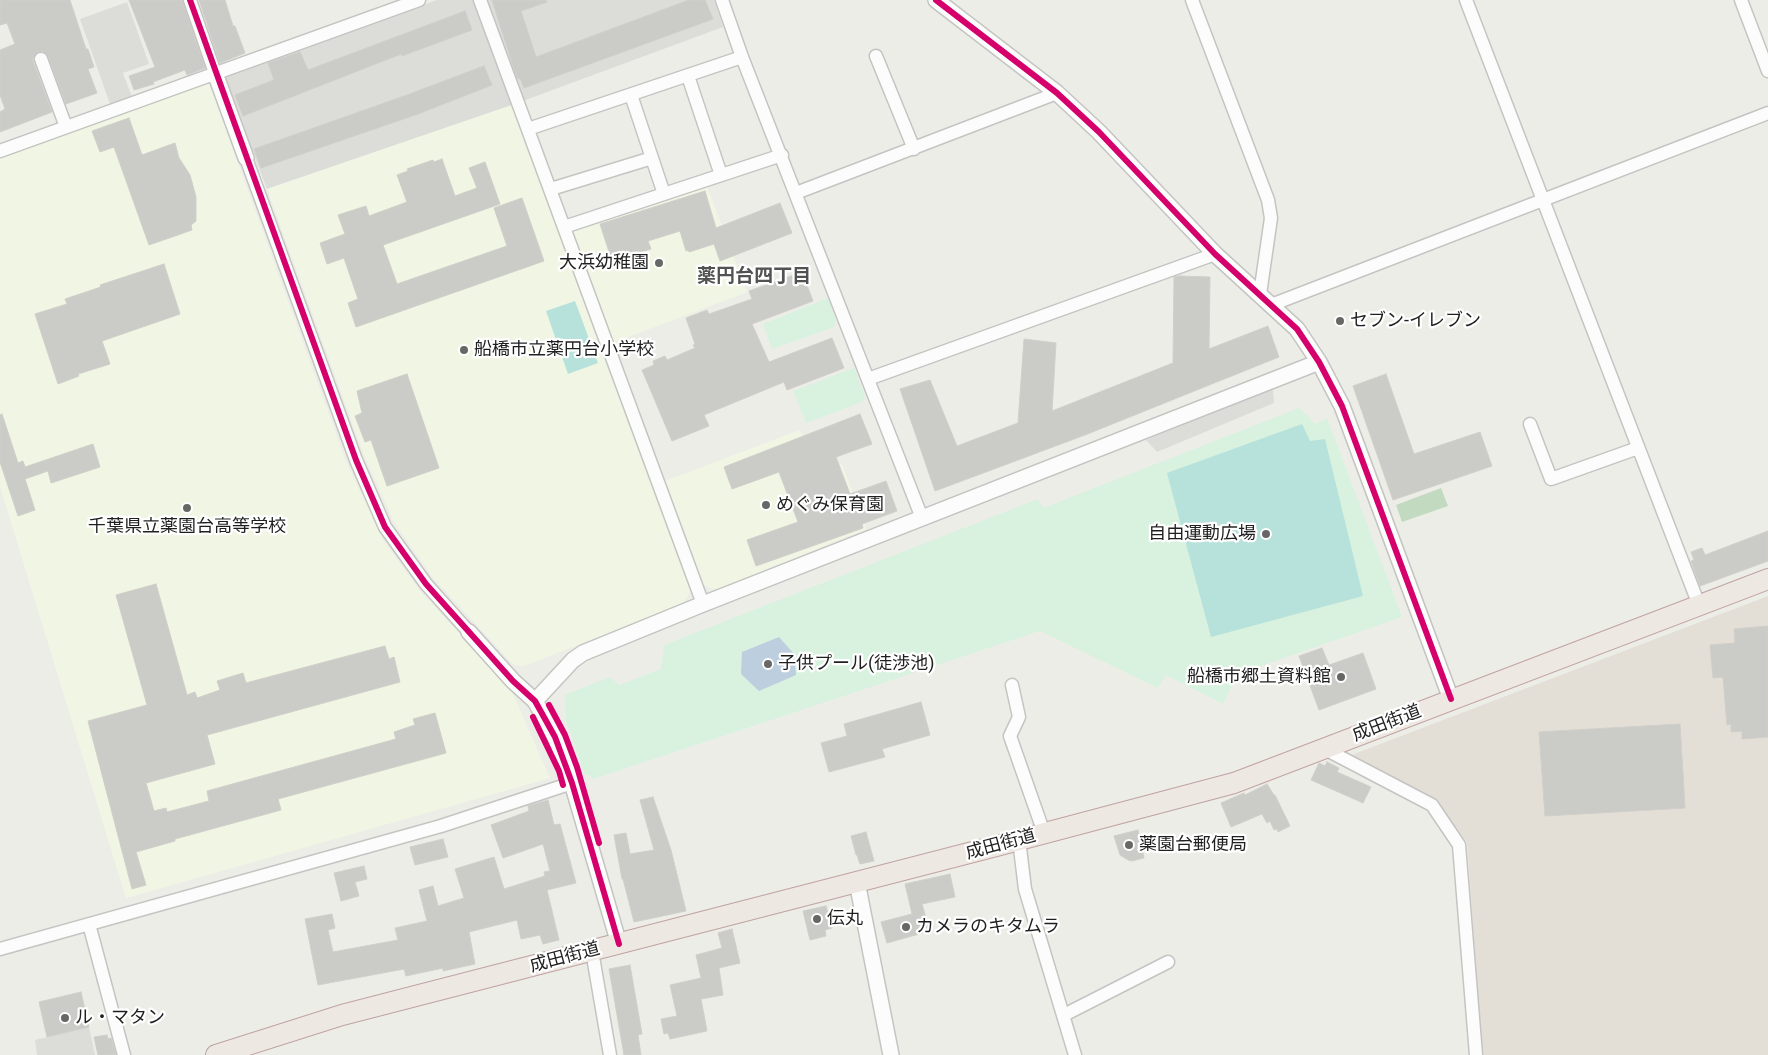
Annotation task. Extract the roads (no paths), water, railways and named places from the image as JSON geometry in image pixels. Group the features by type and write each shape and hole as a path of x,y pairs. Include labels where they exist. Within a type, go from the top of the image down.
{"highway":[{"name":"成田街道","path":"224,1054 342,1015 1211,790 1325,749 1768,578"}],"street":[{"path":"190,0 356,460 385,527 426,584 512,681 535,701 555,737 572,783 618,944"},
{"path":"480,0 703,604"},
{"path":"722,0 742,57 782,155 922,518"},
{"path":"936,0 1057,93 1099,132 1215,254 1297,329 1319,362 1342,406 1451,700"},
{"path":"1192,0 1268,200 1271,218 1260,294"},
{"path":"1466,0 1699,605"},
{"path":"1741,0 1768,71"},
{"path":"0,151 413,1"},
{"path":"876,56 914,149"},
{"path":"528,129 742,57"},
{"path":"41,59 66,127"},
{"path":"688,76 721,175"},
{"path":"796,193 1057,93"},
{"path":"631,95 664,194"},
{"path":"1271,305 1768,113"},
{"path":"564,227 782,155"},
{"path":"551,189 652,158"},
{"path":"868,378 1215,254"},
{"path":"535,701 573,660 583,653 1319,362"},
{"path":"1530,424 1550,478 1638,448"},
{"path":"1012,685 1019,718 1010,736 1044,833"},
{"path":"1325,749 1432,805 1459,845 1476,1055"},
{"path":"0,949 441,826 572,783"},
{"path":"1019,840 1025,889 1075,1055"},
{"path":"857,882 891,1055"},
{"path":"89,924 124,1055"},
{"path":"592,951 610,1055"},
{"path":"1064,1015 1168,962"}],"place":[{"name":"大浜幼稚園","path":"659,263"},
{"name":"セブン-イレブン","path":"1340,321"},
{"name":"船橋市立薬円台小学校","path":"464,350"},
{"name":"めぐみ保育園","path":"766,505"},
{"name":"千葉県立薬園台高等学校","path":"187,508"},
{"name":"自由運動広場","path":"1266,534"},
{"name":"子供プール(徒渉池)","path":"768,664"},
{"name":"船橋市郷土資料館","path":"1341,677"},
{"name":"薬園台郵便局","path":"1129,845"},
{"name":"伝丸","path":"817,919"},
{"name":"カメラのキタムラ","path":"906,927"},
{"name":"ル・マタン","path":"65,1018"}],"district":[{"name":"薬円台四丁目","path":"754,277"}]}
